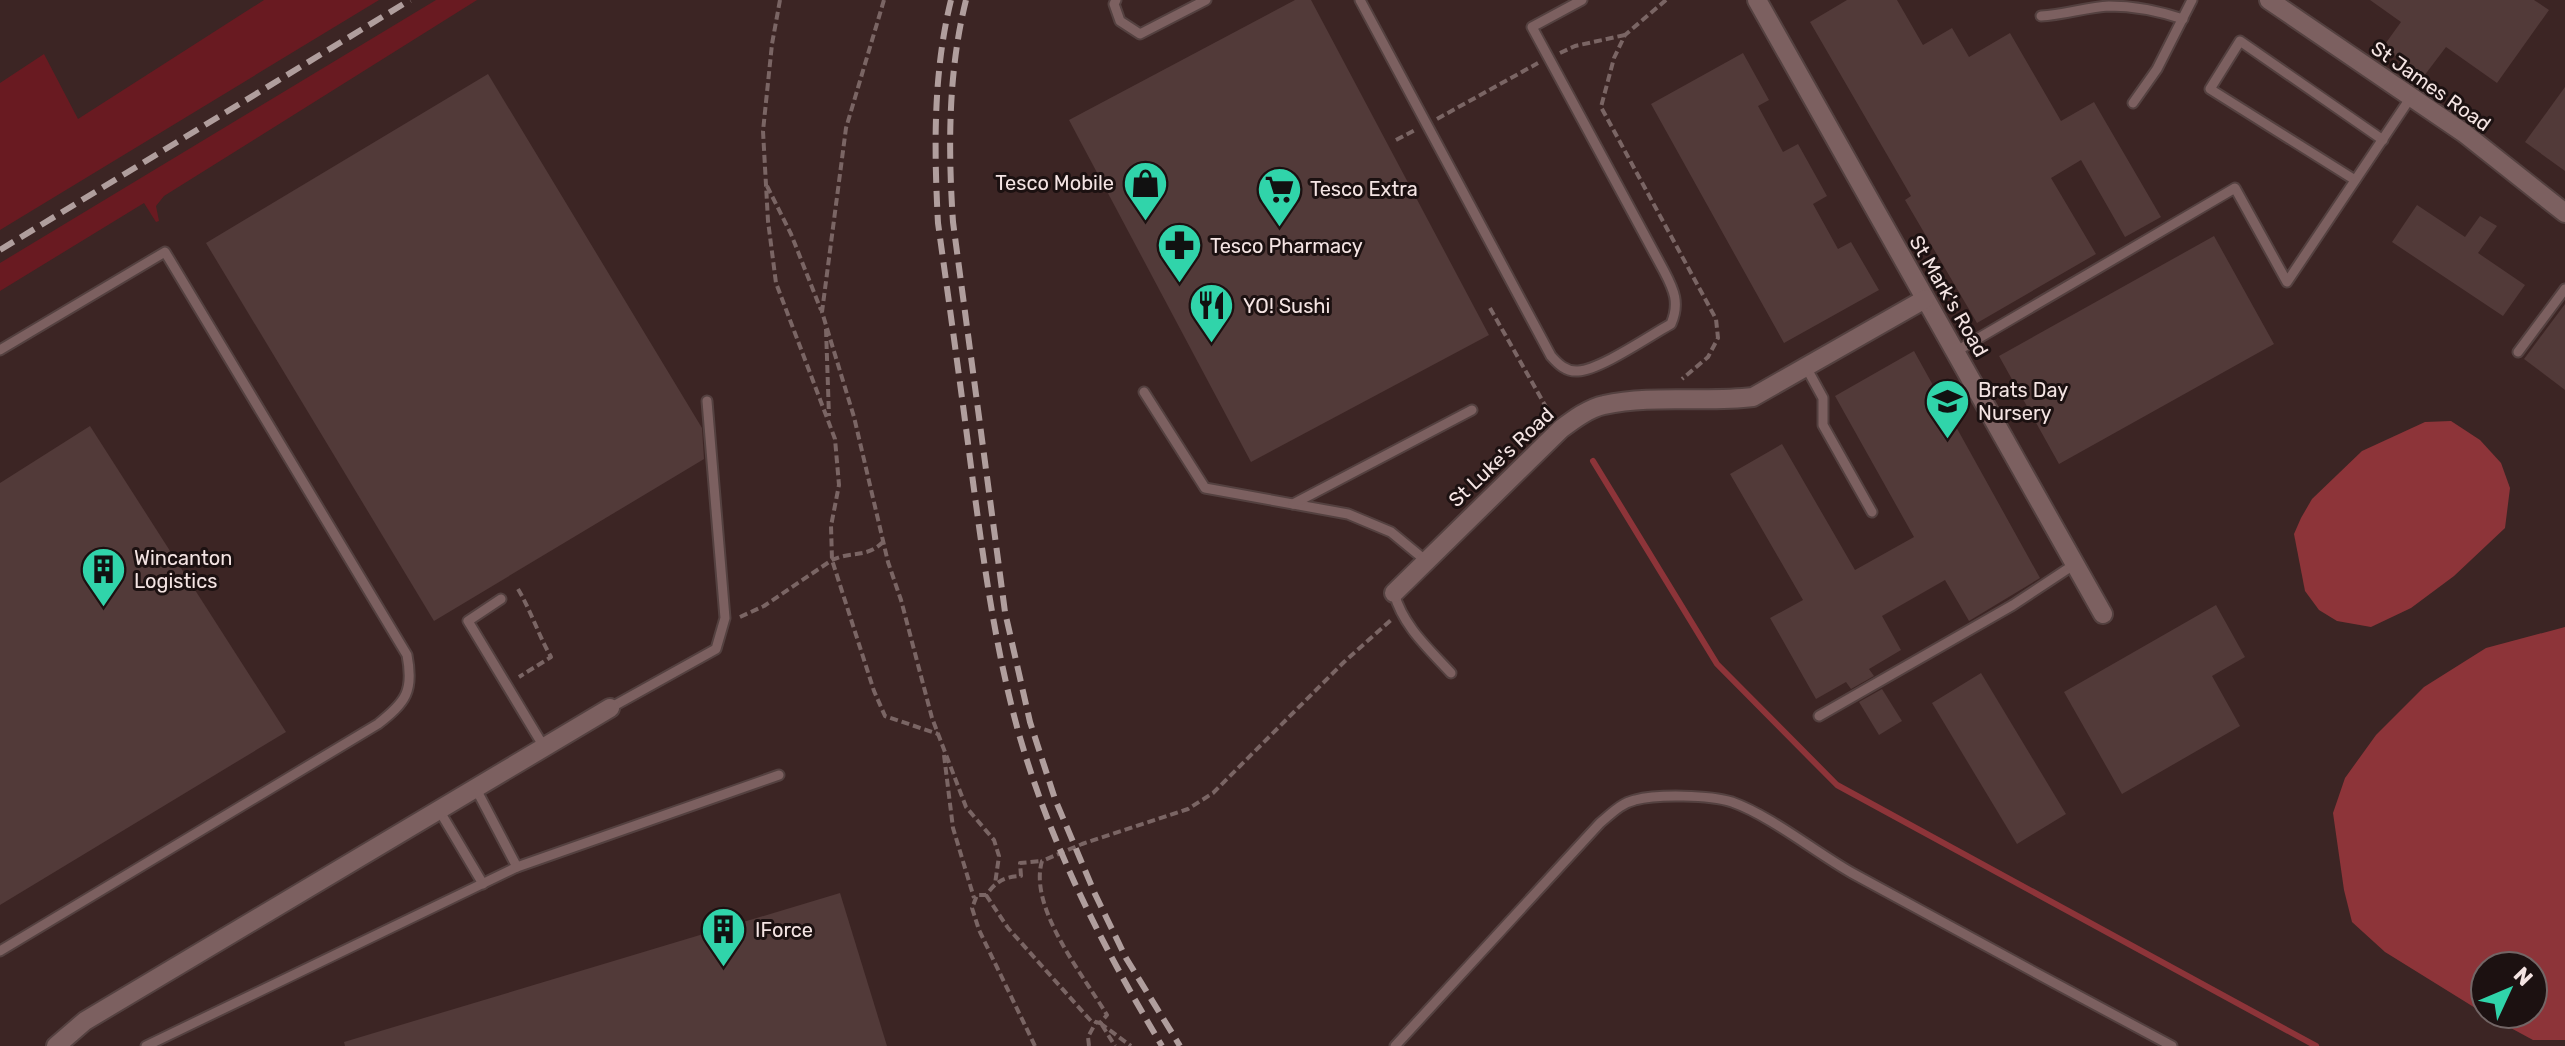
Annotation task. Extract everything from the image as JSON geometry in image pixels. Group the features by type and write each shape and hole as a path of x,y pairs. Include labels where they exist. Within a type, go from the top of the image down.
{"street":[{"name":"St Mark's Road","path":"1757,0 2103,614"},
{"name":"St James Road","path":"2269,0 2464,133 2565,213"},
{"name":"St Luke's Road","path":"1396,602 1425,560 1561,429 1601,405 1649,400 1753,397 1925,299"},
{"path":"56,1046 85,1021 610,708"}],"lane":[{"path":"1116,0 1114,4 1120,21 1140,34 1206,0"},
{"path":"1360,0 1551,356 1562,368 1576,372 1593,368 1671,324 1677,311 1676,295 1532,27 1582,0"},
{"path":"2133,103 2157,69 2192,0"},
{"path":"2041,16 2065,15 2107,6 2154,10 2183,19"},
{"path":"2355,180 2210,89 2240,41 2383,140"},
{"path":"1955,352 2235,188 2287,282 2411,97"},
{"path":"0,350 165,252 407,655 412,679 402,705 378,724 0,951"},
{"path":"2518,352 2565,289"},
{"path":"1806,367 1823,398 1823,425 1872,512"},
{"path":"1144,392 1205,488 1348,514 1391,532 1425,560"},
{"path":"610,708 716,649 725,618 707,401"},
{"path":"1293,504 1472,410"},
{"path":"1819,716 2013,605 2075,564"},
{"path":"501,599 468,621 544,747"},
{"path":"1396,602 1416,636 1451,673"},
{"path":"146,1046 517,867 779,775"},
{"path":"476,789 517,867"},
{"path":"1395,1046 1600,823 1621,805 1662,797 1716,799 1754,813 1843,868 2172,1046"},
{"path":"439,810 483,884"}],"path":[{"path":"780,0 763,131 766,184 776,283 835,439 839,485 831,526 832,560 885,716 938,734"},
{"path":"822,312 846,128 884,0"},
{"path":"1666,0 1625,35 1614,58 1601,107 1716,319 1718,338 1708,357 1687,377 1673,381"},
{"path":"1396,140 1550,57 1575,46 1625,35"},
{"path":"766,184 791,234 822,312 854,417 888,562 938,734 966,807 994,840 999,856 995,884"},
{"path":"1490,308 1551,416 1558,411"},
{"path":"825,323 829,423"},
{"path":"723,625 764,606 832,560 873,551 884,541"},
{"path":"506,685 551,657 518,589"},
{"path":"986,895 995,884 1008,877 1021,876 1020,863 1042,861 1082,844 1188,809 1202,801 1396,602"},
{"path":"943,748 953,828 975,901"},
{"path":"1042,861 1039,872 1044,902 1059,938 1107,1015 1088,1037 1089,1046"},
{"path":"986,895 977,895 972,908 979,930 1035,1046"},
{"path":"986,895 1008,928 1091,1021 1131,1046"},
{"path":"1098,1023 1115,1046"}],"shaded area":[{"path":"264,0 379,0 0,230 0,83 44,54 78,119"},
{"path":"436,0 477,0 164,196 156,206 159,221 156,222 144,203 0,291 0,263"},
{"path":"2451,421 2480,440 2501,463 2510,488 2505,528 2454,576 2411,608 2371,627 2337,621 2319,610 2305,591 2294,534 2312,499 2362,451 2425,422"},
{"path":"2565,627 2565,1040 2533,1040 2515,1030 2549,1030 2549,950 2469,950 2469,1004 2385,952 2352,922 2333,813 2345,778 2376,735 2424,687 2486,648"}],"building":[{"name":"Tesco Extra","path":"1295,0 1311,0 1489,335 1251,462 1069,120"},
{"path":"1847,0 1897,0 1923,45 1952,28 1969,57 2010,33 2061,121 2094,102 2161,217 2125,237 2081,160 2051,178 2096,254 1977,323 1905,200 1911,196 1810,22"},
{"path":"2370,0 2534,0 2549,10 2497,83 2446,47 2424,76 2383,47 2401,22"},
{"path":"1743,53 1769,100 1758,106 1783,152 1798,144 1827,196 1813,204 1838,249 1851,242 1879,290 1784,343 1651,104"},
{"path":"488,74 702,428 704,459 434,621 206,243"},
{"path":"2565,87 2565,171 2525,142"},
{"path":"2417,205 2465,237 2480,216 2497,226 2478,253 2525,285 2503,316 2392,242"},
{"path":"2214,236 2274,344 2059,464 1999,356"},
{"path":"2565,304 2565,390 2524,359"},
{"path":"1914,351 2040,578 1969,621 1945,580 1882,616 1901,650 1869,669 1874,676 1851,689 1846,682 1816,699 1770,618 1803,600 1730,474 1782,444 1855,570 1914,537 1835,396"},
{"name":"Wincanton Logistics","path":"90,426 286,732 0,905 0,483"},
{"path":"2216,605 2245,657 2212,676 2240,726 2122,794 2064,692"},
{"path":"1981,673 2066,814 2017,844 1932,703"},
{"path":"1882,689 1902,721 1879,735 1859,702"},
{"name":"IForce","path":"840,893 887,1046 345,1046 344,1042"}],"waterway":[{"path":"1593,461 1717,664 1837,785 2316,1046"}],"railway":[{"path":"0,250 410,0"},
{"path":"951,0 941,55 936,111 938,223 981,543 1002,666 1030,770 1061,852 1098,931 1162,1046"},
{"path":"966,0 956,55 951,110 953,222 1005,612 1030,722 1055,799 1126,958 1180,1046"}],"place":[{"name":"Tesco Mobile","path":"1145,222"},
{"name":"Tesco Extra","path":"1279,228"},
{"name":"Tesco Pharmacy","path":"1179,285"},
{"name":"YO! Sushi","path":"1212,345"},
{"name":"Brats Day Nursery","path":"1947,441"},
{"name":"Wincanton Logistics","path":"103,608"},
{"name":"IForce","path":"724,969"}]}
